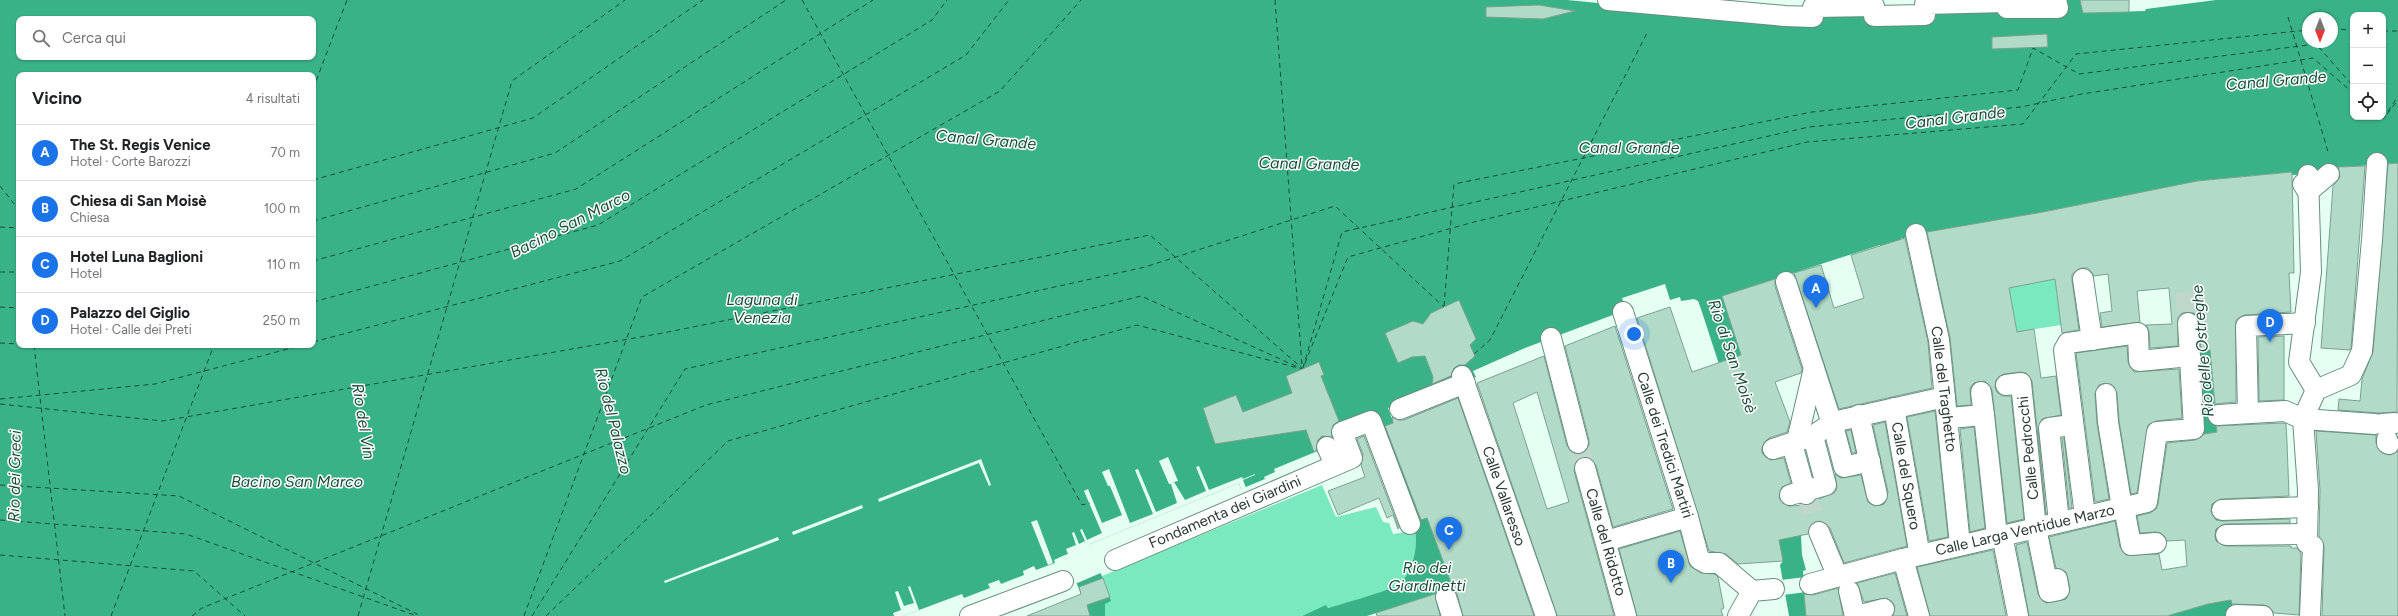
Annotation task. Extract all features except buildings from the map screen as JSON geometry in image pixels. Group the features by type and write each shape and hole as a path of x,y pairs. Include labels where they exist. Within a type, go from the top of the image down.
{"street":[{"path":"1608,0 1785,16 1813,17 1813,7 1850,3 1874,6 1874,16 1888,16 1925,15 1925,4 2006,2 2007,8 2058,8 2056,0"},
{"path":"1888,16 1902,0"},
{"path":"2310,616 2313,546 2307,543 2308,498 2303,419 2316,390 2351,375 2362,351 2372,240 2376,163"},
{"path":"2316,390 2299,362 2306,322 2311,272 2305,180 2329,174"},
{"name":"Calle del Traghetto","path":"1916,234 1940,340 1949,418 1960,545"},
{"path":"2083,279 2092,340"},
{"path":"1786,282 1834,426 1844,467 1870,461"},
{"name":"Calle dei Tredici Martiri","path":"1623,312 1688,517 1699,559 1706,563 1719,562 1752,591"},
{"path":"2248,413 2246,326 2306,322"},
{"path":"2084,516 2064,350 2068,343 2138,333 2139,361 2190,356 2188,323"},
{"path":"1551,338 1578,443"},
{"name":"Calle Larga Ventidue Marzo","path":"1810,584 1844,581 1903,559 2000,536 2037,534 2059,522 2147,502 2157,432 2194,429 2190,356"},
{"path":"1800,493 1805,407 1814,368"},
{"name":"Calle Vallaresso","path":"1400,409 1455,383 1546,616"},
{"name":"Calle Pedrocchi","path":"2006,384 2022,383 2037,534"},
{"path":"1981,392 2000,536 2018,616"},
{"path":"2106,394 2108,422 2131,545 2156,542"},
{"path":"1773,450 1804,440 1859,415 1946,396"},
{"name":"Calle del Squero","path":"1894,408 1918,545"},
{"path":"2218,415 2285,411 2303,419 2387,430"},
{"path":"1859,415 1877,495"},
{"path":"1949,418 1984,415"},
{"name":"Fondamenta dei Giardini","path":"1114,560 1343,457 1342,432 1361,431 1371,421 1407,518"},
{"path":"2059,522 2050,428 2072,425"},
{"name":"Calle del Ridotto","path":"1585,468 1626,616"},
{"path":"2222,510 2308,498"},
{"path":"1606,541 1688,517"},
{"path":"1819,532 1844,581 1856,616 1884,609"},
{"path":"2037,534 2047,581"},
{"path":"2226,535 2307,534"},
{"path":"1903,559 1919,616"},
{"path":"981,614 1063,581"},
{"path":"1738,616 1752,591 1774,589"},
{"path":"1446,597 1452,616"},
{"path":"2236,615 2263,616"}],"shaded area":[{"path":"2055,279 2061,325 2017,332 2009,288"},
{"path":"1322,485 1336,517 1376,507 1383,522 1389,523 1393,534 1415,531 1416,545 1411,568 1398,585 1375,594 1327,608 1327,606 1302,616 1105,616 1102,576"}],"water":[{"name":"Laguna di Venezia","path":"0,0 1567,0 1772,20 1817,12 1930,10 2061,0 2080,0 2083,13 2145,11 2146,9 2216,0 2398,0 2398,163 2333,168 2333,174 2292,175 2291,172 2197,181 2195,184 2216,419 2226,576 2235,616 2167,616 2208,604 2207,478 2199,417 2183,184 2043,212 1918,234 1900,239 1903,248 1883,254 1880,245 1722,296 1801,536 1802,555 1806,570 1803,571 1806,616 1789,616 1780,565 1783,561 1698,301 1694,299 1681,301 1680,297 1670,300 1665,284 1622,298 1626,310 1525,348 1473,371 1476,377 1388,408 1453,588 1367,616 1302,616 1326,605 1328,608 1393,588 1403,580 1411,567 1416,545 1415,531 1371,415 1342,441 1274,469 1275,472 1264,477 1265,479 1241,489 1239,483 1090,544 1111,601 1105,604 1105,616 1090,616 1083,593 1081,594 1065,555 1054,560 1055,563 1036,570 1034,566 1023,571 1024,575 1001,584 999,580 988,584 990,588 964,598 962,594 903,616 0,616"}],"pier":[{"path":"1168,457 1178,481 1174,482 1185,500 1206,491 1196,467 1199,466 1209,490 1242,477 1243,479 1255,475 1243,480 1246,488 1241,489 1239,483 1090,544 1103,572 1075,584 1065,555 1068,554 1066,549 1076,545 1072,533 1074,532 1079,544 1085,541 1080,530 1082,529 1087,540 1102,533 1084,491 1088,489 1102,523 1122,515 1110,486 1108,486 1102,472 1109,469 1130,523 1153,514 1135,470 1138,469 1156,512 1177,503 1171,484 1169,484 1159,461"},
{"path":"981,459 991,485 989,486 979,463 879,502 878,499"},
{"path":"862,505 863,508 793,535 792,532"},
{"path":"1037,520 1053,563 1048,565 1031,522"},
{"path":"778,537 779,540 665,583 664,581"},
{"path":"1805,577 1806,592 1783,595 1781,580"},
{"path":"910,586 919,610 903,616 894,616 893,613 901,610 895,592 898,591 904,606 914,603 908,587"}],"ferry route":[{"path":"316,81 347,0"},
{"path":"358,616 512,81 625,0"},
{"path":"316,179 533,118 703,0"},
{"path":"316,220 555,153 786,0"},
{"path":"802,0 1082,505 1090,503"},
{"path":"316,260 576,189 873,0"},
{"path":"316,301 598,225 932,20 947,0"},
{"path":"316,341 620,261 966,55 1009,0"},
{"path":"524,616 642,297 1000,91 1081,0"},
{"path":"1275,0 1302,366"},
{"path":"2288,17 2329,155"},
{"path":"2338,29 2350,30"},
{"path":"1474,354 1490,340 1648,31"},
{"path":"1305,363 1348,257 1474,222 1807,142 2023,124 2076,54 2302,31"},
{"path":"2386,31 2398,31"},
{"path":"1444,306 1454,184 1812,112 2018,90 2033,48 2079,74 2316,44 2351,84"},
{"path":"1303,368 1342,232 1809,127 2021,107 2082,94 2313,58 2350,90"},
{"path":"2386,114 2398,96"},
{"path":"2387,114 2398,100"},
{"path":"0,186 16,206"},
{"path":"532,616 685,369 1145,267 1335,206 1444,307"},
{"path":"0,227 16,228"},
{"path":"0,404 163,421 663,333 1150,235 1303,369"},
{"path":"0,272 16,272"},
{"path":"192,616 202,608 706,405 1141,296 1300,368"},
{"path":"0,307 16,308"},
{"path":"546,616 728,441 1137,325 1302,369"},
{"path":"0,343 16,344"},
{"path":"34,348 65,616"},
{"path":"111,616 213,348"},
{"path":"0,399 155,384 292,348"},
{"path":"0,485 179,496 421,616"},
{"path":"0,520 186,534 417,616"},
{"path":"0,555 194,571 245,616"}],"tunnel":[{"path":"2185,292 2188,323"},
{"path":"1578,443 1585,468"},
{"path":"1806,494 1819,532"}],"place":[{"name":"The St. Regis Venice","path":"1816,308"},
{"name":"Palazzo del Giglio","path":"2270,342"},
{"name":"Hotel Luna Baglioni","path":"1449,550"},
{"name":"Chiesa di San Moisè","path":"1671,583"}],"water label":[{"name":"Canal Grande","path":"2276,80"},
{"name":"Canal Grande","path":"1955,117"},
{"name":"Canal Grande","path":"986,139"},
{"name":"Canal Grande","path":"1629,147"},
{"name":"Canal Grande","path":"1309,163"},
{"name":"Bacino San Marco","path":"570,223"},
{"name":"Rio delle Ostreghe","path":"2202,351"},
{"name":"Rio di San Moisè","path":"1733,356"},
{"name":"Rio del Vin","path":"364,421"},
{"name":"Rio del Palazzo","path":"614,421"},
{"name":"Rio dei Greci","path":"14,476"},
{"name":"Bacino San Marco","path":"297,481"},
{"name":"Rio dei Giardinetti","path":"1427,576"}]}
